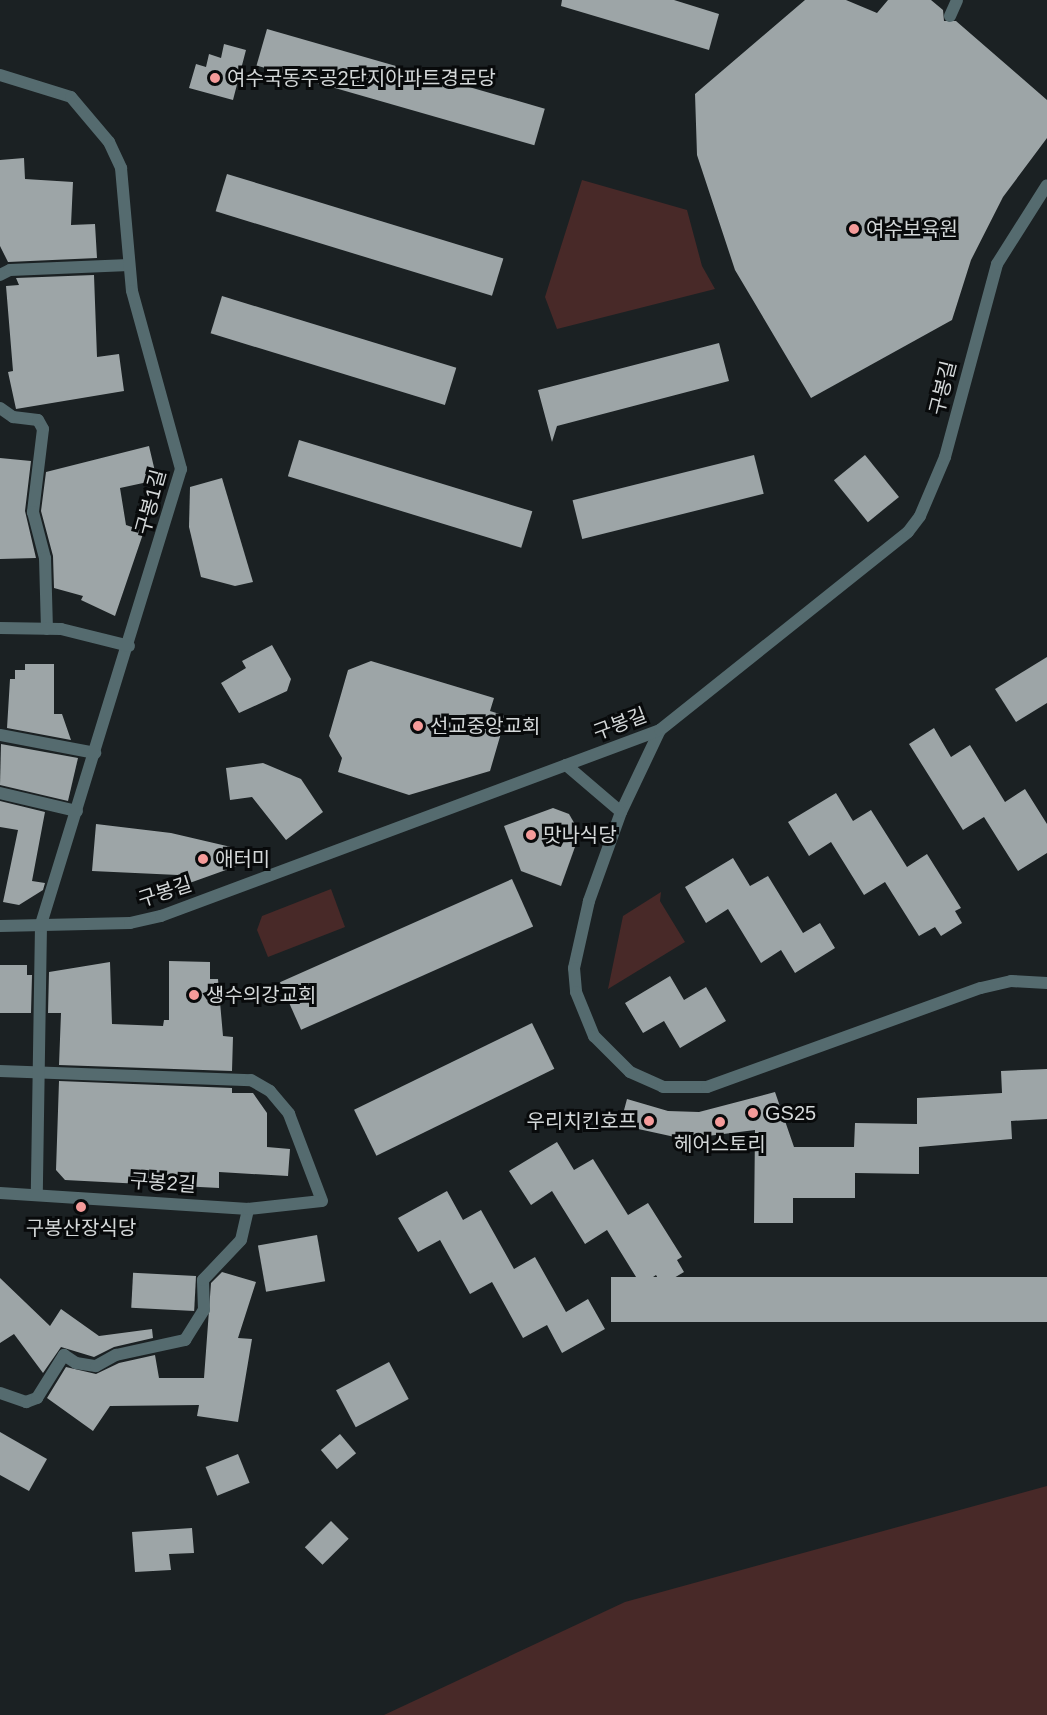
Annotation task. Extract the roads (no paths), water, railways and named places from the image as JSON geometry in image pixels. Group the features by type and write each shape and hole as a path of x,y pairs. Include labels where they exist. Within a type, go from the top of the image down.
{"street":[{"path":"950,16 957,0"},
{"name":"구봉1길","path":"0,75 71,97 109,141 121,168 132,291 181,470 129,646 41,925 37,1193"},
{"name":"구봉길","path":"0,926 130,923 160,916 660,730 908,532 920,516 945,457 997,264 1047,185"},
{"path":"0,275 8,270 129,265"},
{"path":"0,408 13,417 38,420 43,429 33,512 45,558 46,629"},
{"path":"0,628 46,629 129,646"},
{"path":"660,730 621,812 578,941 576,992 594,1036 610,1056 655,1084 675,1089 707,1087 981,988 1011,981 1047,983"},
{"path":"0,735 95,753"},
{"path":"566,765 621,812"},
{"path":"0,793 77,811"},
{"path":"0,1071 39,1073"},
{"name":"구봉2길","path":"0,1193 37,1193 248,1209 322,1201 289,1114 270,1091 251,1080 39,1073"},
{"path":"0,1394 26,1402 37,1398 64,1355 91,1367 116,1355 185,1340 204,1310 203,1280 242,1240 248,1209"}],"place":[{"name":"여수국동주공2단지아파트경로당","path":"215,78"},
{"name":"여수보육원","path":"854,229"},
{"name":"선교중앙교회","path":"418,726"},
{"name":"맛나식당","path":"531,835"},
{"name":"애터미","path":"203,859"},
{"name":"생수의강교회","path":"194,995"},
{"name":"GS25","path":"753,1113"},
{"name":"우리치킨호프","path":"649,1121"},
{"name":"헤어스토리","path":"720,1122"},
{"name":"구봉산장식당","path":"81,1207"}]}
